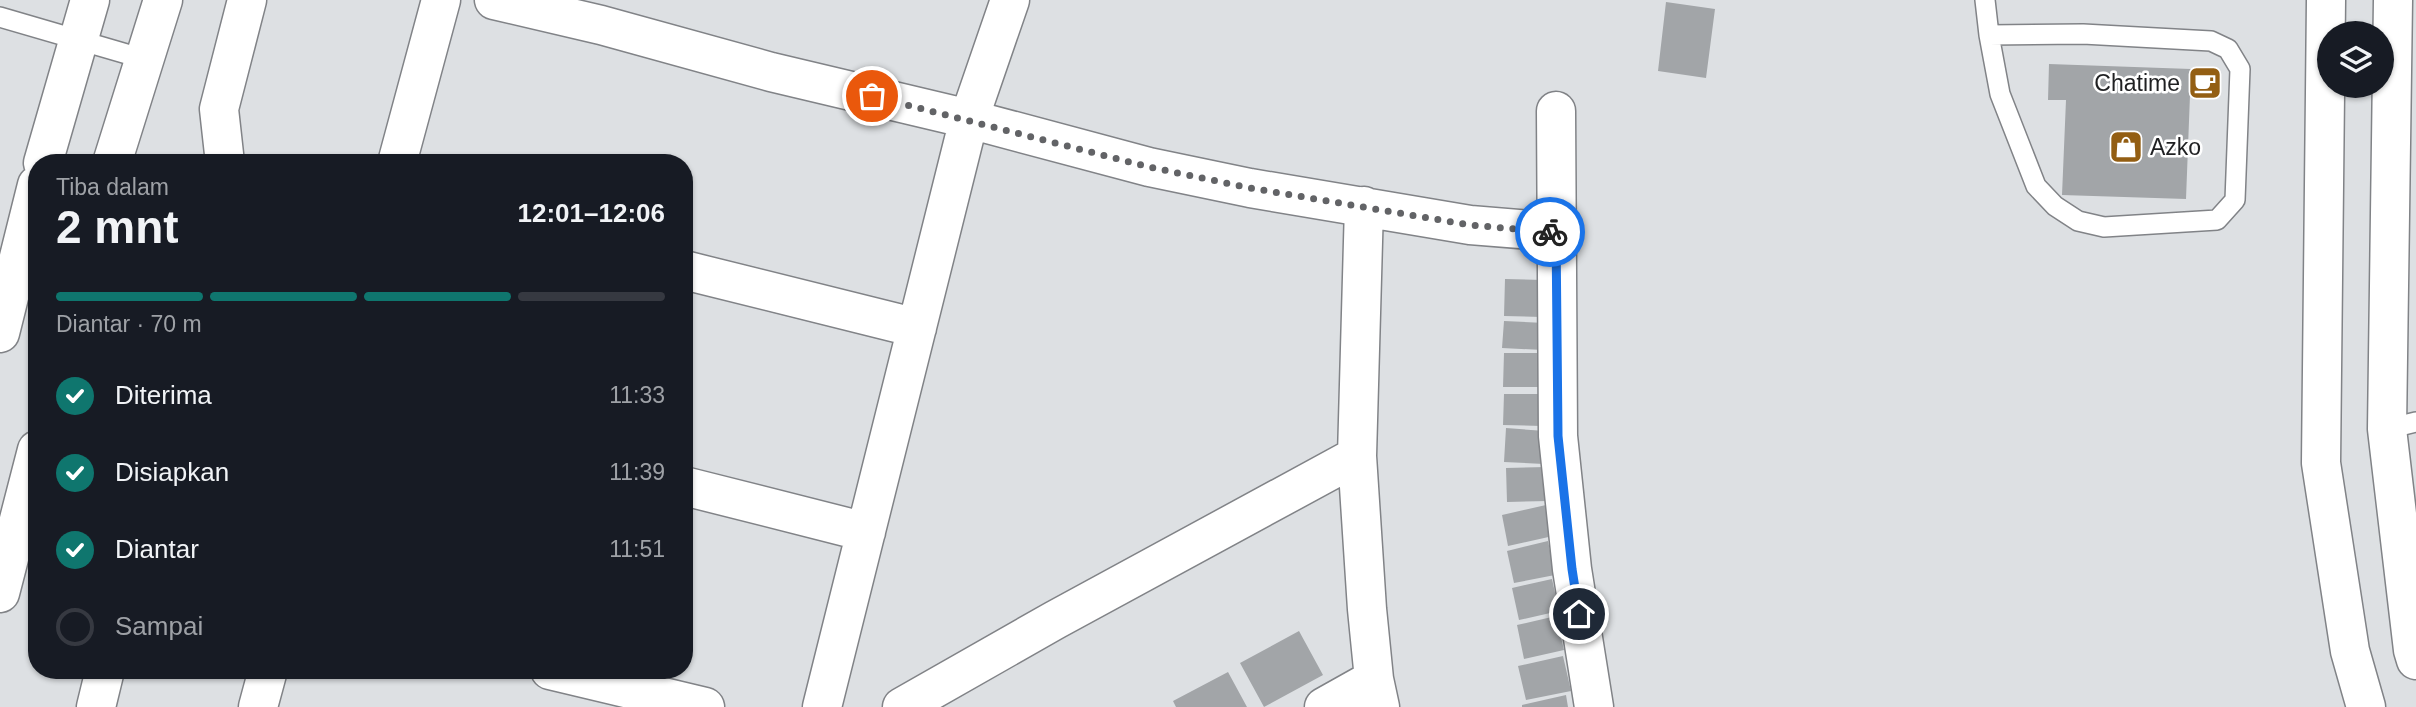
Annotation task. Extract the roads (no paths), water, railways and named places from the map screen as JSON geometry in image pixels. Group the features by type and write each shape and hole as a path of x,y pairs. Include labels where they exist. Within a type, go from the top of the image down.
{"street":[{"path":"46,154 90,0"},
{"path":"115,154 163,0"},
{"path":"224,154 219,109 247,0"},
{"path":"399,154 441,0"},
{"path":"494,0 601,24 771,72 969,119 1161,169 1250,188 1470,225 1556,232"},
{"path":"822,707 969,119 1010,0"},
{"path":"2326,0 2321,463 2350,651 2366,707"},
{"path":"2393,0 2402,425 2411,636 2416,660"},
{"path":"1556,111 1558,436 1572,569 1594,707"},
{"path":"1324,707 1377,693 1367,609 1357,456 1364,206"},
{"path":"0,333 28,221"},
{"path":"693,272 917,328"},
{"path":"902,707 1066,614 1357,456"},
{"path":"0,593 28,485"},
{"path":"693,488 866,532"},
{"path":"96,707 103,679"},
{"path":"258,707 266,679"},
{"path":"588,679 705,707"}],"lane":[{"path":"1985,0 1989,35 2000,94 2036,186 2055,206 2078,221 2104,227 2217,220 2235,200 2240,69 2228,49 2211,41 2083,34 1989,35"},
{"path":"0,17 144,59"}],"place":[{"name":"Chatime","path":"2205,83"},
{"name":"Azko","path":"2126,147"}]}
